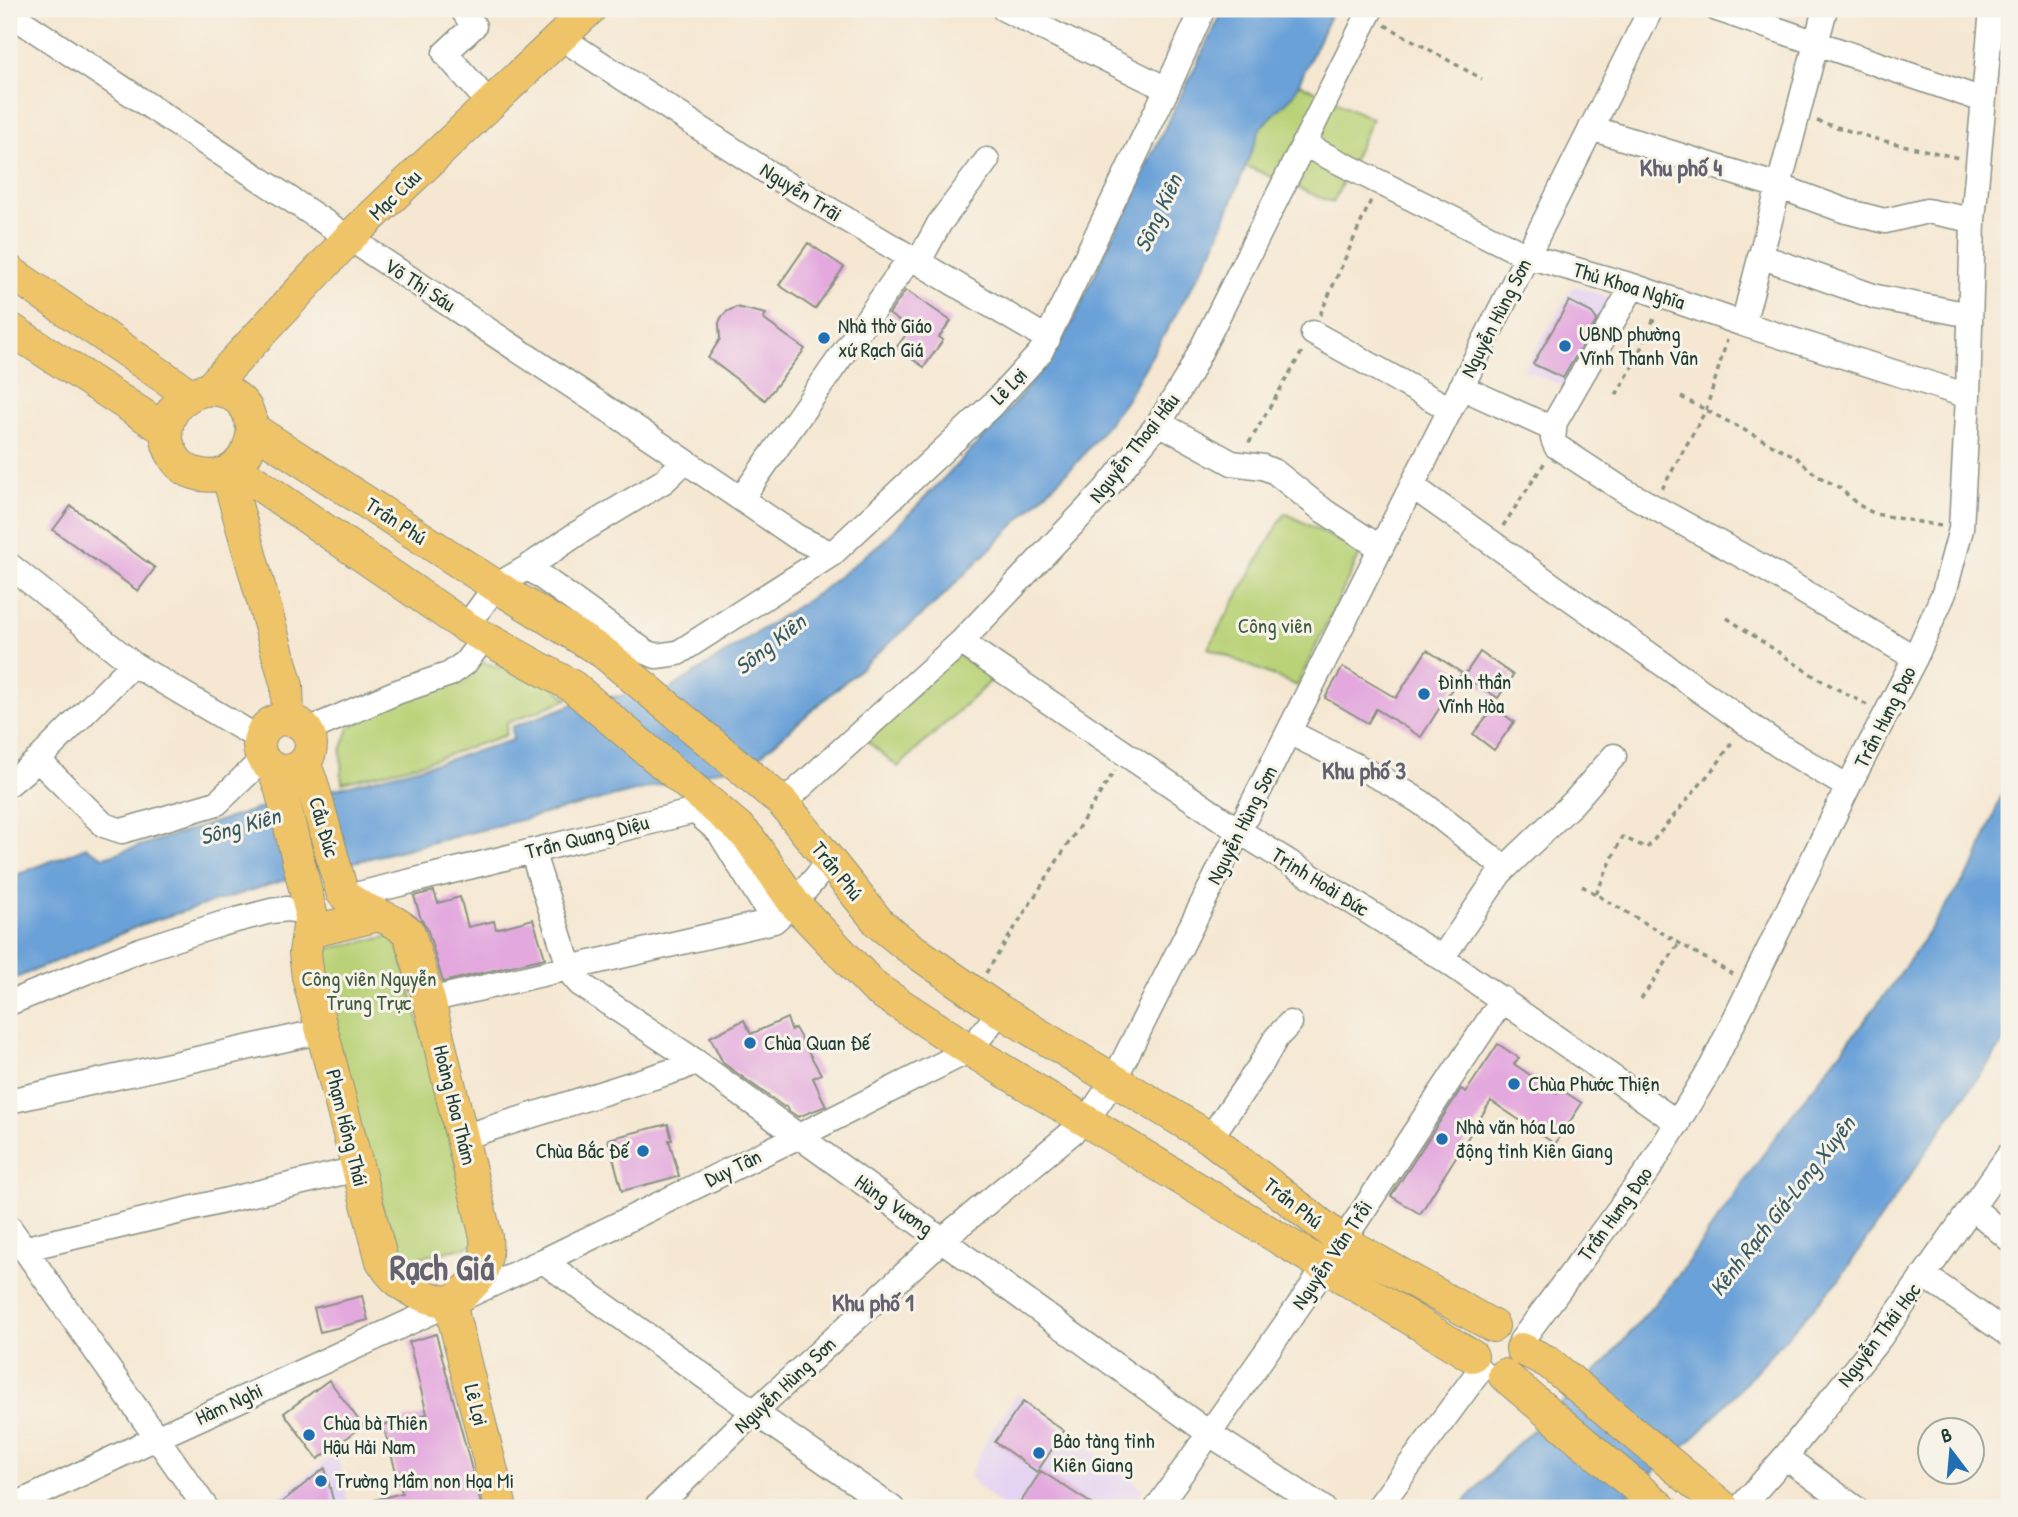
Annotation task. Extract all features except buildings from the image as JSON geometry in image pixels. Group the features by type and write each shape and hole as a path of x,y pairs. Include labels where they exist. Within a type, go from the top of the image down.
{"main road":[{"name":"Mạc Cửu","path":"199,391 349,238 590,9"},
{"name":"Trần Phú","path":"9,271 199,391 230,394 246,408 253,429 604,653 774,795 880,924 1000,1011 1210,1139 1342,1241 1493,1326"},
{"path":"9,328 166,430"},
{"path":"199,391 173,409 166,430 168,448 177,463 192,473 209,476 231,470 245,457 251,444 253,429"},
{"name":"Trần Phú","path":"231,470 476,632 572,686 739,828 749,838 784,912 875,988 970,1050 1494,1372 1660,1508"},
{"path":"231,470 297,725"},
{"path":"297,725 281,720 267,726 269,764 286,771 299,767 308,773"},
{"name":"Cầu Đúc","path":"297,725 311,744 308,773 344,894"},
{"name":"Cầu Đúc","path":"269,764 310,922"},
{"name":"Hoàng Hoa Thám","path":"344,894 359,906 402,926 409,933 429,1000 486,1237 487,1253 479,1278 450,1303"},
{"path":"310,922 379,915"},
{"name":"Phạm Hồng Thái","path":"310,922 305,964 382,1261 392,1277 411,1290 450,1303"},
{"name":"Lê Lợi","path":"450,1303 501,1508"},
{"path":"1530,1351 1518,1365 1494,1372 1474,1340 1485,1328 1509,1328 1530,1351 1723,1504"}],"street":[{"path":"463,9 474,26 445,53 490,104"},
{"path":"1004,9 1167,89"},
{"name":"Lê Lợi","path":"528,567 644,651 656,656 678,653 832,554 995,402 1027,368 1048,339 1203,9"},
{"name":"Nguyễn Hùng Sơn","path":"656,1508 754,1412 943,1239 1086,1121 1114,1080 1651,9"},
{"path":"1717,9 1983,100"},
{"path":"1738,322 1760,256 1825,9"},
{"name":"Trần Hưng Đạo","path":"1530,1351 1649,1169 1712,1066 1848,787 1915,659 1944,593 1961,529 1973,220 1992,9"},
{"name":"Nguyễn Thoại Hầu","path":"774,795 961,642 1105,490 1159,423 1189,374 1369,12"},
{"name":"Võ Thị Sáu","path":"9,13 797,537 832,554"},
{"name":"Nguyễn Trãi","path":"560,37 778,179 1048,339"},
{"path":"1591,128 1778,186 1846,211 1885,221 1927,211 1973,220"},
{"name":"Thủ Khoa Nghĩa","path":"1303,144 1527,256 1633,286 1968,396"},
{"path":"741,499 987,160"},
{"path":"1760,256 1876,297 1970,315"},
{"path":"1555,438 1555,422 1633,286"},
{"path":"1313,333 1450,410"},
{"path":"1461,387 1555,438 1576,461 1757,564 1915,659"},
{"path":"1159,423 1232,463 1263,467 1275,472 1324,512 1379,547"},
{"path":"297,725 450,674 465,663 496,586 664,481 685,461"},
{"path":"1412,486 1746,723 1848,787"},
{"path":"9,565 133,664 269,764 217,803 122,831 104,825 37,760"},
{"name":"Trịnh Hoài Đức","path":"961,642 1239,831 1442,958 1678,1123"},
{"path":"9,784 37,760 133,664"},
{"path":"1289,732 1402,790 1505,867"},
{"path":"1442,958 1505,867 1574,802 1614,756"},
{"name":"Trần Quang Diệu","path":"344,894 695,811 719,832 784,912"},
{"name":"Hùng Vương","path":"533,850 569,966 580,984 695,1061 1210,1434 1323,1508"},
{"path":"429,1000 784,912 829,862"},
{"path":"9,1003 140,950 221,924 287,909 310,922"},
{"name":"Nguyễn Văn Trỗi","path":"1157,1508 1325,1268 1503,999"},
{"name":"Duy Tân","path":"450,1303 543,1261 970,1050 1000,1011"},
{"path":"1210,1139 1276,1038 1290,1024"},
{"path":"9,1101 322,1031"},
{"path":"463,1137 682,1068 695,1061"},
{"name":"Nguyễn Thái Học","path":"1723,1504 1785,1457 1879,1339 2009,1155"},
{"path":"23,1249 357,1169"},
{"path":"1972,1207 2009,1239"},
{"path":"9,1227 206,1508"},
{"path":"543,1261 892,1508"},
{"path":"1924,1275 2009,1335"},
{"name":"Hàm Nghi","path":"9,1508 450,1303"},
{"path":"1378,1508 1494,1372"},
{"path":"1785,1457 1855,1508"}],"path":[{"path":"1369,12 1482,79"},
{"path":"1796,115 1876,139 1978,162"},
{"path":"1616,395 1634,364 1662,296"},
{"path":"1652,506 1706,410 1738,322"},
{"path":"1681,397 1797,457 1816,475 1840,488 1865,509 1887,516 1961,529"},
{"path":"1492,544 1555,438"},
{"path":"1727,618 1817,678 1886,715"},
{"path":"1595,894 1622,837 1647,848 1718,763 1746,723"},
{"path":"973,992 1126,754"},
{"path":"1582,886 1752,987"},
{"path":"1641,999 1680,942"}],"shaded area":[{"path":"1574,286 1618,300 1570,388 1523,370"},
{"name":"Bảo tàng tỉnh Kiên Giang","path":"1018,1394 1143,1489 1129,1508 1003,1508 969,1477 992,1429"},
{"name":"Trường Mầm non Họa Mi","path":"337,1453 349,1508 263,1508"}],"green space":[{"path":"1274,71 1372,119 1333,203 1225,157"},
{"name":"Công viên","path":"1285,513 1361,552 1297,686 1208,648"},
{"path":"957,654 993,679 898,767 867,741"},
{"path":"479,661 552,684 568,699 507,723 506,735 426,762 342,783 341,751 349,728 389,705"},
{"name":"Công viên Nguyễn Trung Trực","path":"396,935 477,1242 467,1247 403,1261 395,1257 313,955 327,949"}],"water":[{"name":"Sông Kiên","path":"1224,9 1333,9 1293,96 1261,127 1213,250 1125,402 1080,459 940,599 754,761 295,877 146,923 9,981 9,878 86,847 104,857 264,807 437,763 513,740 512,727 585,700 669,690 821,591 883,541 999,421 1049,362 1073,321"},
{"name":"Kênh Rạch Giá-Long Xuyên","path":"2009,775 2009,1035 1839,1280 1700,1432 1625,1497 1621,1508 1459,1508 1508,1453 1605,1363 1678,1276 1778,1133 1893,984 1976,862"}],"place":[{"name":"Nhà thờ Giáo xứ Rạch Giá","path":"824,338"},
{"name":"UBND phường Vĩnh Thanh Vân","path":"1565,346"},
{"name":"Đình thần Vĩnh Hòa","path":"1424,694"},
{"name":"Chùa Quan Đế","path":"750,1043"},
{"name":"Chùa Phước Thiện","path":"1514,1084"},
{"name":"Nhà văn hóa Lao động tỉnh Kiên Giang","path":"1442,1139"},
{"name":"Chùa Bắc Đế","path":"643,1151"},
{"name":"Chùa bà Thiên Hậu Hải Nam","path":"309,1435"},
{"name":"Bảo tàng tỉnh Kiên Giang","path":"1039,1453"},
{"name":"Trường Mầm non Họa Mi","path":"321,1481"}],"district":[{"name":"Khu phố 4","path":"1681,168"},
{"name":"Khu phố 3","path":"1364,771"},
{"name":"Rạch Giá","path":"442,1268"},
{"name":"Khu phố 1","path":"873,1303"}]}
